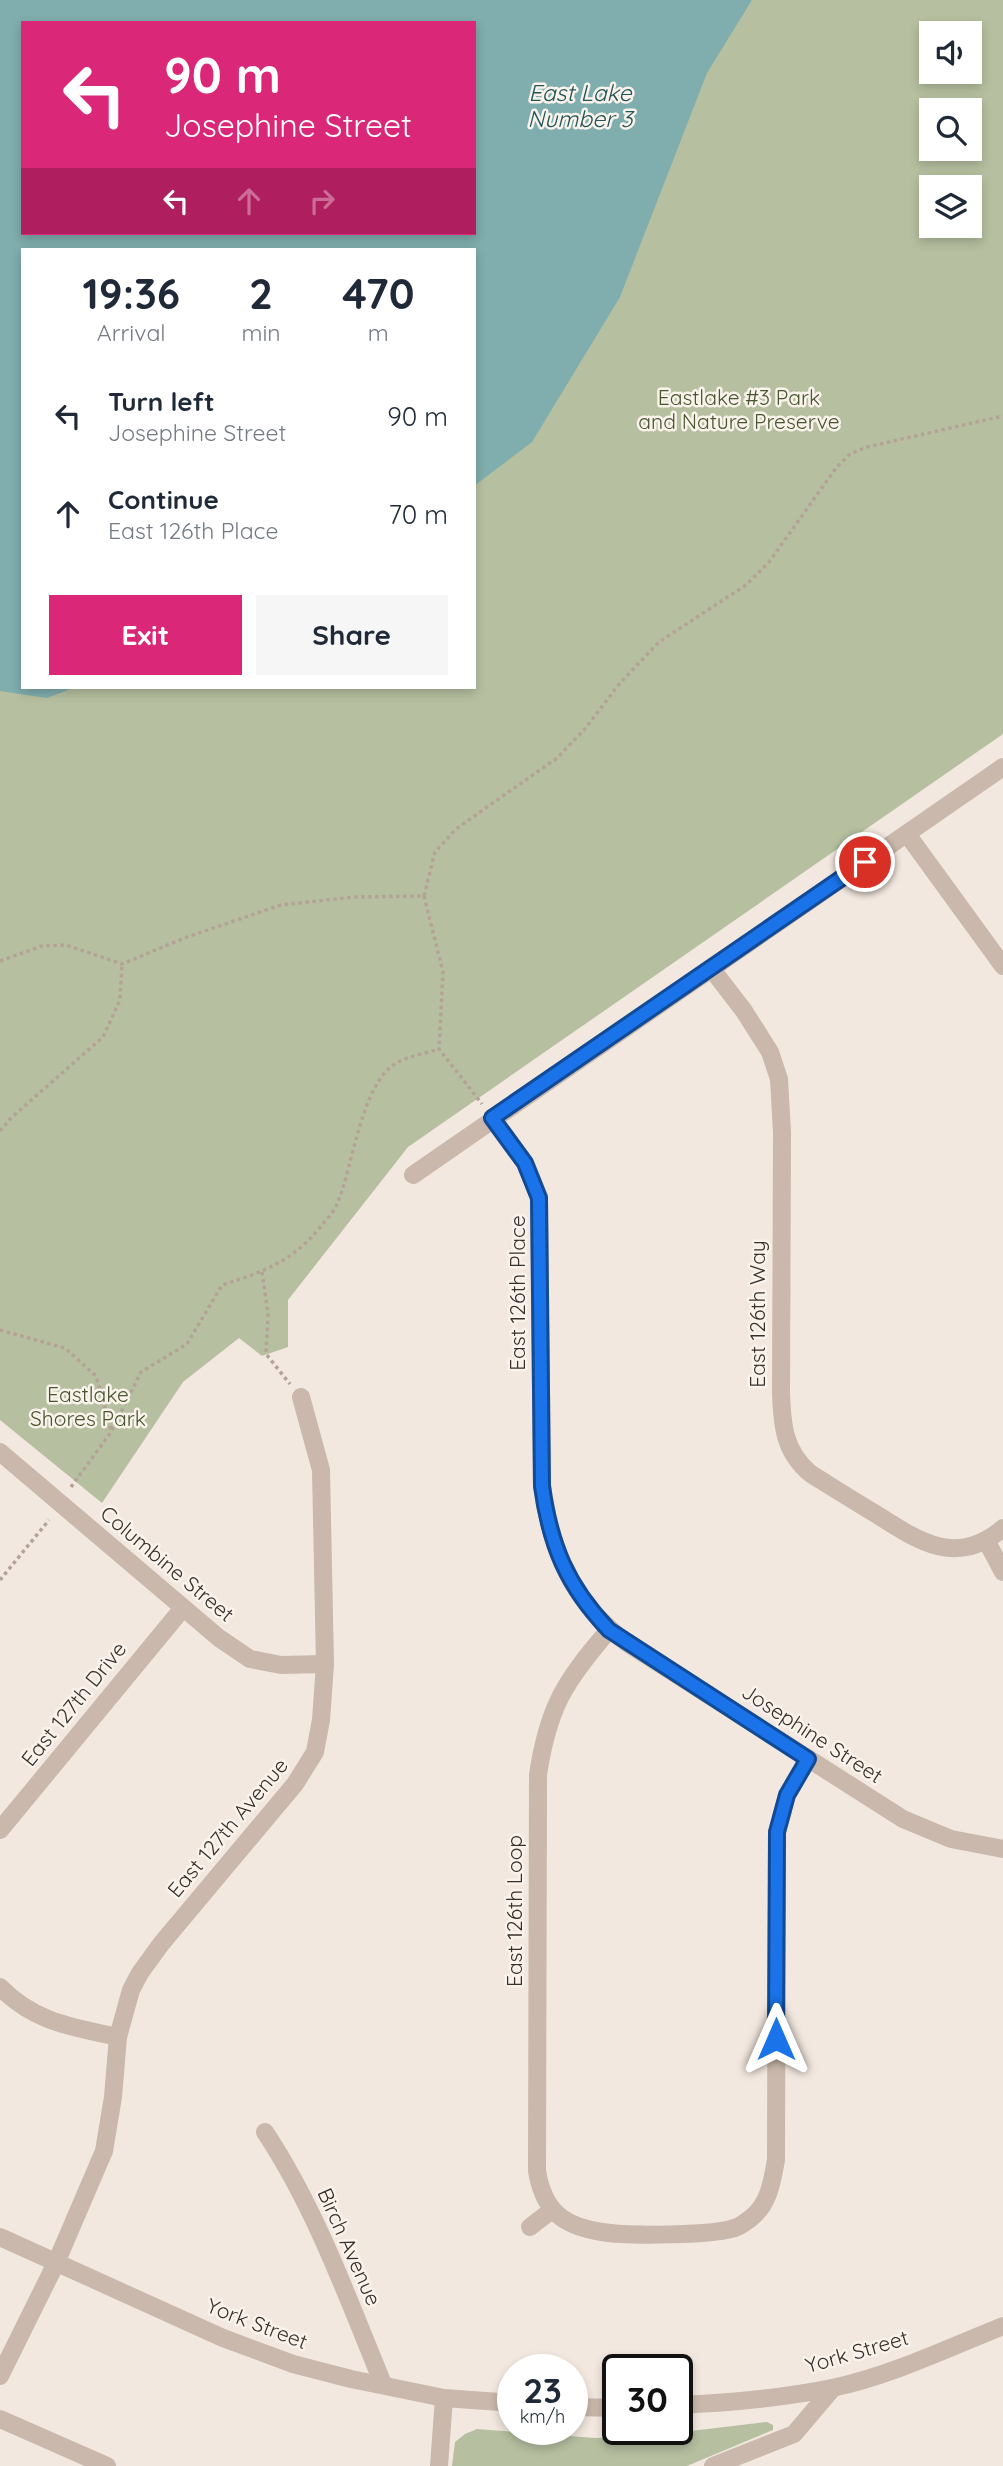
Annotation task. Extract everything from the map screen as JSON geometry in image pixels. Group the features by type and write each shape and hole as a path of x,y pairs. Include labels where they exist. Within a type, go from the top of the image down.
{"street":[{"path":"413,1175 1003,767"},
{"path":"907,834 1003,966"},
{"name":"East 126th Way","path":"711,968 744,1011 770,1052 779,1079 782,1132 781,1392 784,1434 791,1451 811,1474 916,1540 940,1547 964,1547 986,1540"},
{"name":"East 126th Place","path":"492,1118 525,1163 539,1198 542,1472 547,1521 556,1552 572,1583 589,1609 609,1630"},
{"name":"East 127th Avenue","path":"56,2263 108,2136 118,2037 131,1990 147,1963 307,1767 315,1752 325,1664 321,1471 301,1396"},
{"name":"Columbine Street","path":"0,1452 219,1638 250,1659 281,1665 325,1664"},
{"path":"1003,1528 986,1540 1003,1572"},
{"name":"East 127th Drive","path":"0,1830 183,1608"},
{"name":"Josephine Street","path":"609,1630 903,1819 926,1831 951,1839 1003,1849"},
{"name":"East 126th Loop","path":"552,2210 539,2186 536,2141 538,1775 543,1739 556,1702 582,1660 609,1630"},
{"path":"530,2227 552,2210 577,2225 606,2233 710,2234 737,2228 752,2218 767,2198 776,2160 777,1832 787,1795 808,1759"},
{"path":"0,1987 30,2012 46,2020 118,2037"},
{"name":"Birch Avenue","path":"265,2132 303,2197 383,2384"},
{"name":"York Street","path":"0,2238 234,2343 293,2364 444,2398 497,2402"},
{"path":"0,2376 56,2263"},
{"name":"York Street","path":"693,2404 833,2388 891,2370 1003,2326"},
{"path":"713,2466 794,2434 833,2388"},
{"path":"439,2466 444,2398"},
{"path":"0,2419 107,2466"}],"path":[{"path":"492,1118 439,1049 443,972 424,897 435,852 456,829 557,758 584,730 620,683 659,642 746,584 769,562 836,468 850,454 867,447 1003,416"},
{"path":"0,961 43,946 66,945 121,964 187,937 281,905 354,897 424,897"},
{"path":"0,1131 11,1118 103,1037 120,1000 121,964"},
{"path":"0,1580 60,1504 111,1432 141,1372 187,1344 222,1286 262,1272 292,1256 312,1237 337,1206 366,1108 380,1079 396,1063 439,1049"},
{"path":"262,1272 268,1314 266,1354 301,1396"},
{"path":"0,1330 65,1348 73,1355 96,1377 111,1432"}],"green space":[{"name":"Eastlake #3 Park and Nature Preserve","path":"0,0 1003,0 1003,734 408,1147 288,1300 288,1347 262,1356 239,1338 183,1382 102,1503 0,1420"},
{"path":"767,2422 773,2425 773,2430 687,2466 452,2466 455,2442 477,2429 497,2431 497,2445 588,2445 588,2437 602,2438 602,2445 693,2445 693,2431"}],"water":[{"name":"East Lake Number 3","path":"0,0 752,0 707,73 620,297 532,442 476,484 476,248 21,248 21,689 70,689 47,698 0,691"}],"route":[{"path":"776,2039 777,1832 787,1795 808,1759 609,1630 589,1609 556,1552 547,1521 542,1486 539,1198 525,1163 492,1118 865,862"}],"park label":[{"name":"Eastlake Shores Park","path":"88,1407"}]}
